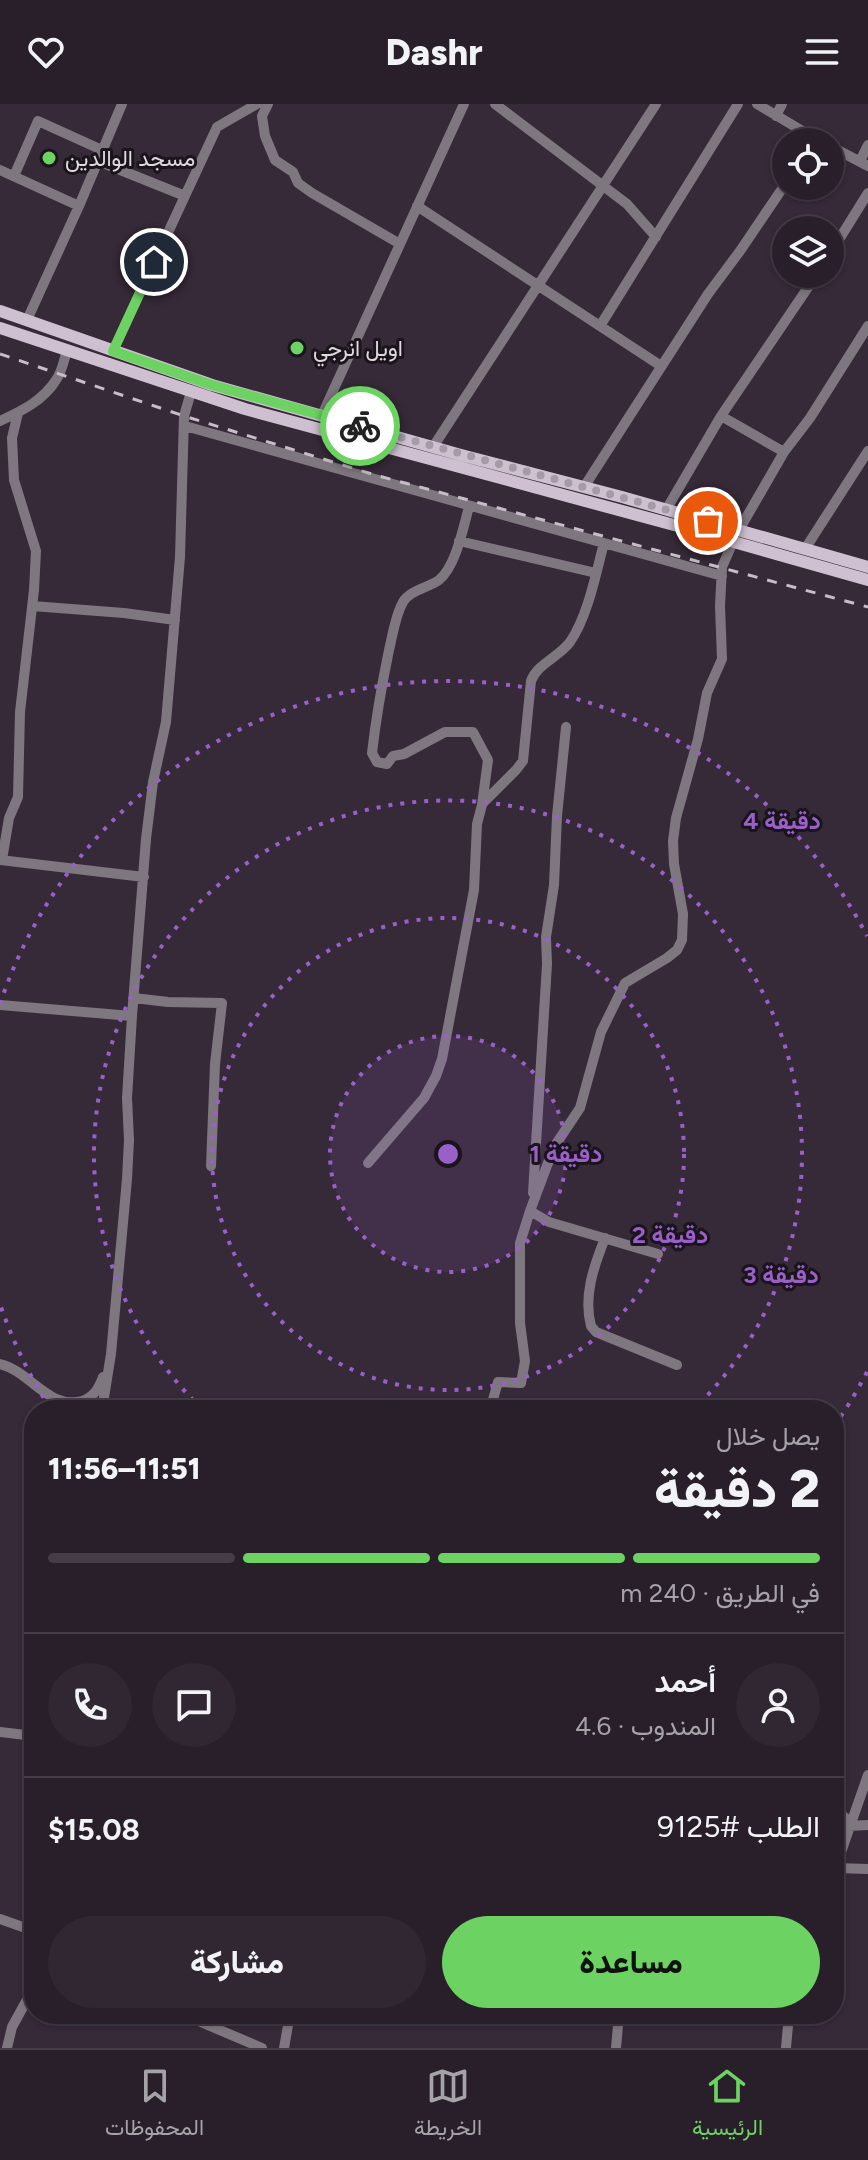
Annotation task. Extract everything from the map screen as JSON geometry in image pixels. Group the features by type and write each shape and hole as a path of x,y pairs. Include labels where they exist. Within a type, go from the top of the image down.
{"main road":[{"path":"0,311 212,385 584,487 621,504 666,510 868,580"},
{"path":"0,328 245,409 736,536 805,549 868,567"}],"street":[{"path":"27,320 122,104"},
{"path":"113,351 217,127 257,104"},
{"path":"268,104 262,116 265,136 275,160 293,172 298,183 312,193 400,244"},
{"path":"322,415 464,104"},
{"path":"495,104 627,204 656,237"},
{"path":"433,447 656,104"},
{"path":"600,326 738,104"},
{"path":"757,104 796,128"},
{"path":"776,116 782,104"},
{"path":"14,176 38,121 102,150"},
{"path":"844,153 864,163 868,145"},
{"path":"98,161 185,196"},
{"path":"0,170 79,206"},
{"path":"844,232 868,193"},
{"path":"584,487 708,294 774,200"},
{"path":"417,206 661,366"},
{"path":"666,510 721,416 808,288"},
{"path":"493,1400 498,1382 521,1383 525,1361 520,1323 520,1243 554,1147 580,1108 597,1045 625,983 667,958 677,950 682,940 683,914 673,841 707,693 722,659 722,567 784,452 810,418 868,326"},
{"path":"0,421 40,399 58,379 67,350"},
{"path":"104,1400 111,1354 127,1166 127,1098 144,877 153,782 166,722 175,620 184,416 191,392"},
{"path":"18,413 12,438 14,480 36,551 20,712 18,797 9,818 1,860 144,877"},
{"path":"721,416 784,452"},
{"path":"185,426 722,576"},
{"path":"805,549 868,451"},
{"path":"368,1163 424,1098 436,1076 442,1059 474,890 477,824 488,760 473,732 445,732 404,754 393,756 387,764 377,762 372,753 387,661 401,605 407,597 437,582 446,572 469,507"},
{"path":"459,541 596,573"},
{"path":"482,805 523,761 533,674 570,643 582,620 604,543"},
{"path":"32,606 175,620"},
{"path":"531,1207 547,964 546,937 554,885 566,727"},
{"path":"134,998 222,1003 215,1064 211,1166"},
{"path":"0,1005 132,1016"},
{"path":"531,1207 549,1222 658,1254"},
{"path":"605,1238 591,1277 591,1326 596,1332 677,1365"},
{"path":"81,1400 95,1393 111,1354"},
{"path":"0,1364 58,1400"},
{"path":"0,1732 24,1735"},
{"path":"844,1843 868,1775"},
{"path":"844,1818 850,1825"},
{"path":"850,1825 868,1825"},
{"path":"844,1870 868,1869"},
{"path":"0,1919 24,1927"},
{"path":"7,2048 12,2027 24,2005"},
{"path":"206,2024 262,2048"},
{"path":"284,2048 288,2024"},
{"path":"616,2048 618,2024"},
{"path":"786,2048 788,2024"}],"railway":[{"path":"0,354 184,416 375,475 868,607"}],"way so far":[{"path":"360,426 708,521"}],"place":[{"name":"مسجد الوالدين","path":"49,158"},
{"name":"اويل انرجي","path":"297,348"}],"route":[{"path":"154,262 113,351 212,385 360,426"}]}
